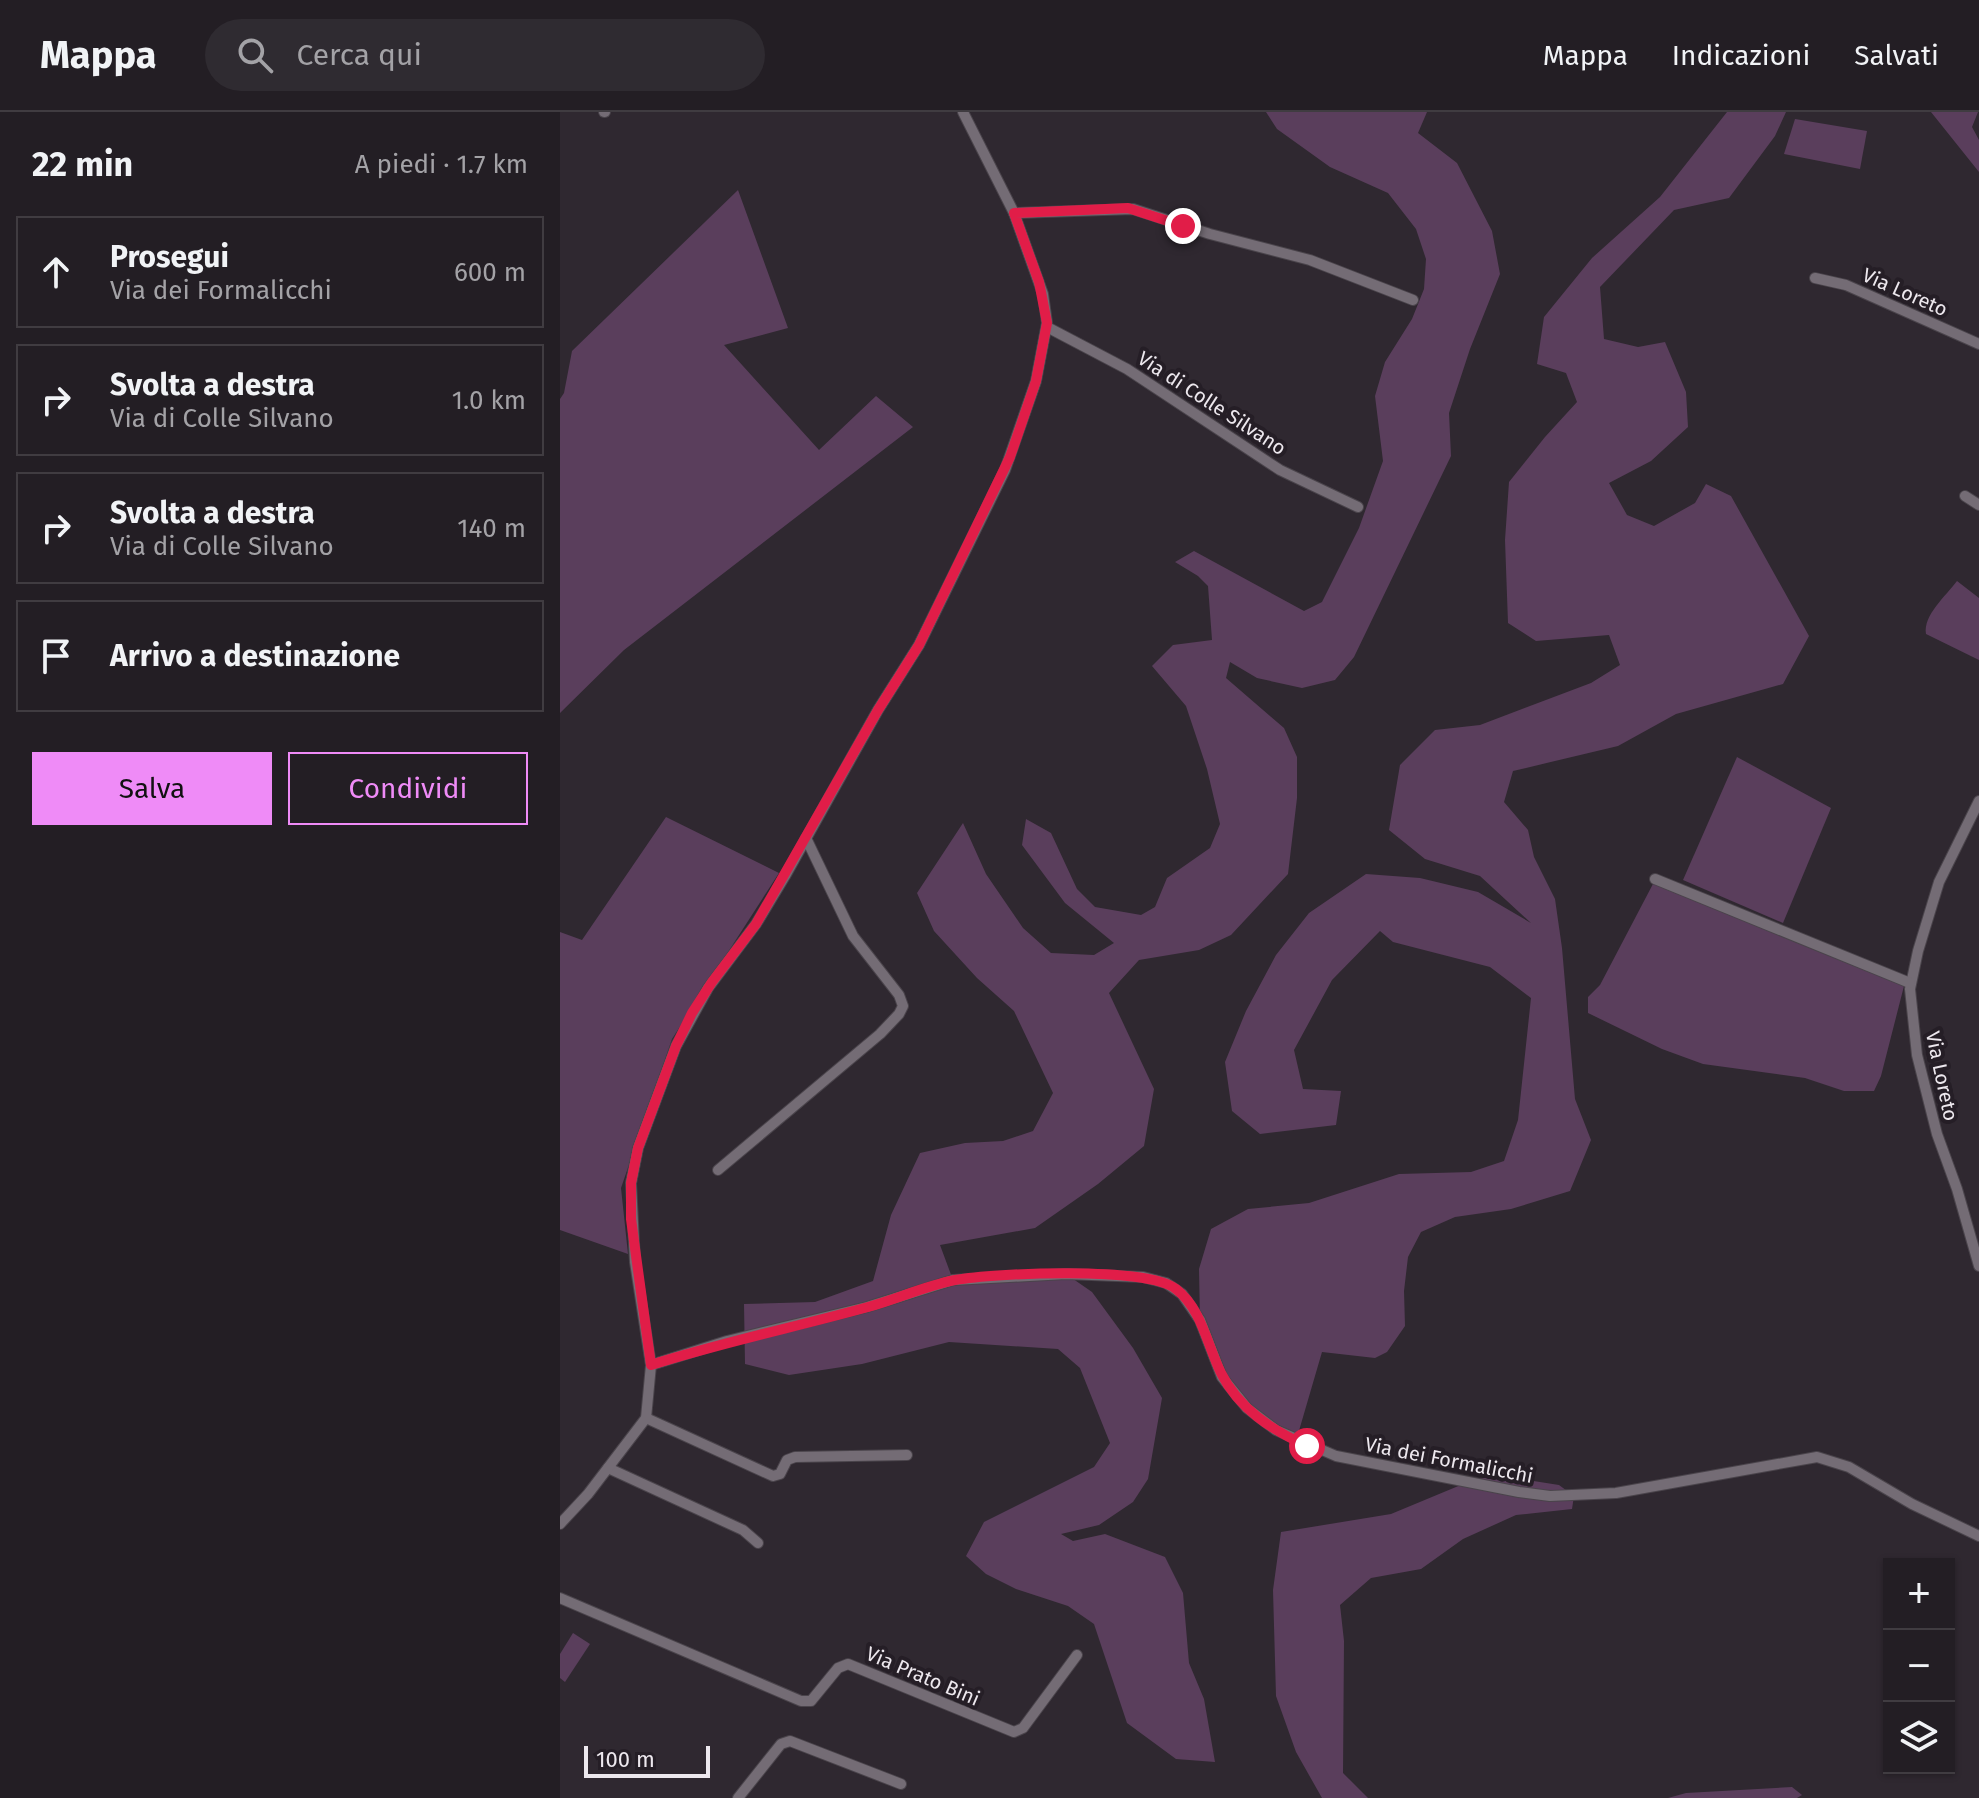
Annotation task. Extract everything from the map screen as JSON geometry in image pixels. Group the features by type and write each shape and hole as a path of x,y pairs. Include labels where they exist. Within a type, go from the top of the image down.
{"street":[{"path":"560,1524 646,1418 651,1365 631,1219 631,1183 638,1148 676,1046 712,982 756,924 878,710 919,645 1003,475 1029,404 1047,327 1043,294 1014,213 963,112"},
{"path":"1014,213 1133,209 1210,234 1310,260 1413,300"},
{"name":"Via Loreto","path":"1815,278 1846,285 1979,344"},
{"name":"Via di Colle Silvano","path":"1047,327 1127,369 1280,470 1358,507"},
{"path":"1965,496 1979,505"},
{"name":"Via Loreto","path":"1979,801 1939,882 1910,983 1917,1055 1937,1134 1979,1266"},
{"path":"718,1170 880,1034 903,1006 899,995 853,936 806,838"},
{"path":"1655,879 1910,983"},
{"name":"Via dei Formalicchi","path":"651,1365 727,1341 867,1307 953,1280 1066,1274 1143,1277 1166,1283 1182,1294 1200,1320 1222,1377 1247,1408 1276,1430 1336,1456 1550,1496 1616,1493 1817,1457 1849,1467 1920,1508 1979,1536"},
{"path":"646,1418 773,1476 780,1474 787,1460 795,1457 907,1455"},
{"path":"608,1468 743,1530 758,1543"},
{"name":"Via Prato Bini","path":"560,1598 801,1701 811,1701 838,1668 848,1664 1014,1732 1023,1728 1077,1655"},
{"path":"738,1798 781,1744 790,1741 901,1784"}],"shaded area":[{"path":"1266,112 1427,112 1418,133 1457,163 1492,231 1500,274 1449,413 1451,456 1354,657 1335,680 1302,688 1257,678 1230,662 1226,678 1284,728 1297,757 1297,798 1288,874 1231,935 1199,950 1139,960 1109,993 1154,1089 1144,1146 1098,1184 1035,1228 940,1245 953,1280 1066,1274 1092,1292 1133,1348 1162,1398 1148,1479 1133,1502 1099,1525 1061,1534 1073,1541 1105,1534 1165,1557 1183,1593 1189,1663 1204,1699 1215,1762 1176,1759 1127,1723 1094,1624 1068,1606 1016,1589 986,1574 966,1556 984,1522 1094,1467 1110,1443 1080,1368 1058,1349 949,1342 862,1364 789,1375 745,1364 744,1304 815,1302 873,1281 891,1215 920,1153 965,1143 1003,1141 1033,1131 1053,1093 1014,1011 977,978 934,931 917,893 963,823 986,874 1023,928 1051,953 1094,955 1114,943 1065,903 1022,845 1026,819 1051,833 1077,889 1095,907 1141,915 1155,907 1167,878 1210,848 1220,824 1207,769 1186,706 1152,666 1173,645 1212,640 1208,586 1175,562 1194,551 1304,611 1322,602 1359,528 1383,461 1375,396 1385,362 1412,319 1424,289 1426,259 1416,229 1388,193 1330,167 1277,129"},
{"path":"1727,112 1786,112 1775,136 1729,198 1674,210 1600,287 1604,339 1638,347 1665,342 1686,392 1688,427 1651,461 1609,483 1627,515 1654,526 1695,503 1706,484 1731,496 1809,636 1783,684 1676,714 1618,746 1513,771 1504,802 1528,830 1534,857 1555,899 1575,1099 1591,1140 1570,1191 1511,1209 1455,1217 1421,1232 1408,1257 1404,1291 1405,1326 1387,1352 1375,1358 1322,1352 1296,1441 1238,1399 1200,1320 1199,1269 1211,1229 1248,1209 1309,1203 1399,1174 1471,1172 1504,1161 1518,1120 1531,998 1490,967 1393,942 1380,931 1332,980 1294,1050 1303,1089 1341,1091 1336,1125 1260,1134 1232,1111 1225,1062 1246,1011 1276,955 1309,913 1366,874 1420,878 1478,892 1531,923 1480,876 1425,859 1389,830 1400,765 1435,730 1480,725 1591,683 1620,665 1609,635 1536,641 1508,623 1505,540 1509,482 1577,402 1566,373 1537,364 1544,317 1592,258 1660,197"},
{"path":"1931,112 1978,112 1972,127 1979,140 1979,172"},
{"path":"1795,119 1867,131 1860,169 1784,154"},
{"path":"738,190 788,328 724,345 819,450 876,396 913,427 624,650 560,713 560,399 564,393 572,351"},
{"path":"1957,581 1979,598 1979,660 1926,634 1928,620 1936,606"},
{"path":"1737,757 1831,808 1783,923 1683,880"},
{"path":"666,817 779,873 672,1039 621,1188 628,1254 560,1230 560,932 582,940"},
{"path":"1654,882 1904,986 1881,1076 1874,1091 1844,1091 1805,1078 1703,1064 1662,1049 1588,1013 1588,997 1600,985"},
{"path":"1496,1475 1559,1485 1574,1496 1572,1509 1516,1515 1463,1539 1421,1569 1371,1578 1340,1605 1344,1641 1343,1773 1368,1798 1322,1798 1296,1752 1276,1696 1273,1590 1281,1532 1391,1514 1468,1482"},
{"path":"573,1633 590,1644 565,1682 560,1678 560,1654"},
{"path":"1792,1787 1802,1795 1797,1798 1668,1798 1686,1793"}],"route":[{"path":"1183,226 1128,208 1014,213 1043,294 1047,318 1036,381 1016,443 989,505 919,645 878,710 756,924 708,988 678,1040 636,1154 632,1174 630,1199 635,1262 651,1365 727,1341 886,1302 953,1280 1066,1274 1153,1278 1182,1294 1200,1320 1222,1377 1238,1399 1276,1430 1307,1446"}]}
